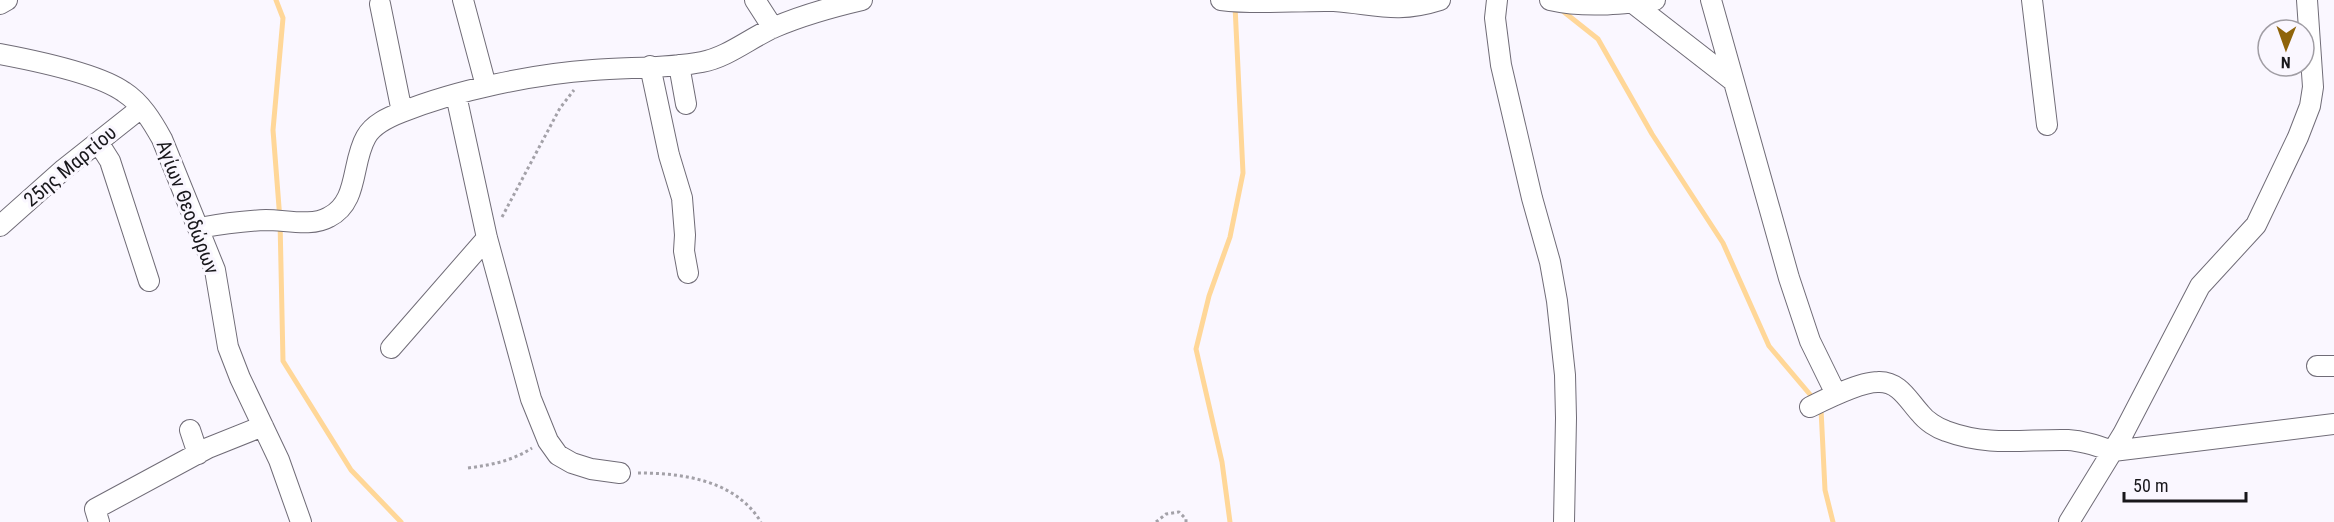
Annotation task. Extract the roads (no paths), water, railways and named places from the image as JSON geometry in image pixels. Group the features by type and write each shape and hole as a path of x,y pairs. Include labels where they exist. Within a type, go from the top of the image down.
{"street":[{"path":"0,4 7,0"},
{"path":"463,0 486,86"},
{"path":"755,0 773,28"},
{"path":"199,228 229,223 280,220 305,222 328,219 340,210 349,196 357,161 366,136 379,123 402,111 486,86 592,70 679,65 716,59 773,28 802,16 861,0"},
{"path":"1221,0 1270,3 1334,1 1402,9 1440,0"},
{"path":"1497,0 1495,18 1501,65 1532,198 1550,262 1557,301 1565,375 1564,522"},
{"path":"1550,0 1633,3 1655,0"},
{"path":"1711,0 1789,278 1810,341 1836,394"},
{"path":"2032,0 2047,125"},
{"path":"2068,522 2113,451 2162,362 2200,286 2256,225 2298,137 2310,106 2313,87 2307,0"},
{"path":"1633,3 1732,80"},
{"path":"380,4 402,111"},
{"name":"Αγίων Θεοδώρων","path":"0,54 100,80 122,90 152,121 162,139 215,270 228,347 286,478 301,522"},
{"path":"679,65 686,104"},
{"path":"650,66 669,155 682,198 684,251 688,273"},
{"path":"456,95 487,238 531,399 546,437 558,455 572,463 591,470 620,474"},
{"name":"25ης Μαρτίου","path":"0,226 34,194 141,108"},
{"path":"98,142 110,161 148,281"},
{"path":"391,348 487,238"},
{"path":"1809,407 1836,394 1877,381 1896,387 1910,399 1921,415 1941,429 1965,438 2015,443 2069,440 2089,443 2113,451 2334,424"},
{"path":"99,522 95,509 198,454 263,426"},
{"path":"190,430 198,454"}],"waterway":[{"path":"276,0 283,18 273,130 280,220 283,361 351,470 401,522"},
{"path":"1230,522 1222,462 1196,349 1209,296 1230,237 1243,173 1235,6"},
{"path":"1559,8 1598,39 1652,134 1723,243 1769,346 1813,398"},
{"path":"1821,409 1825,490 1833,522"}]}
